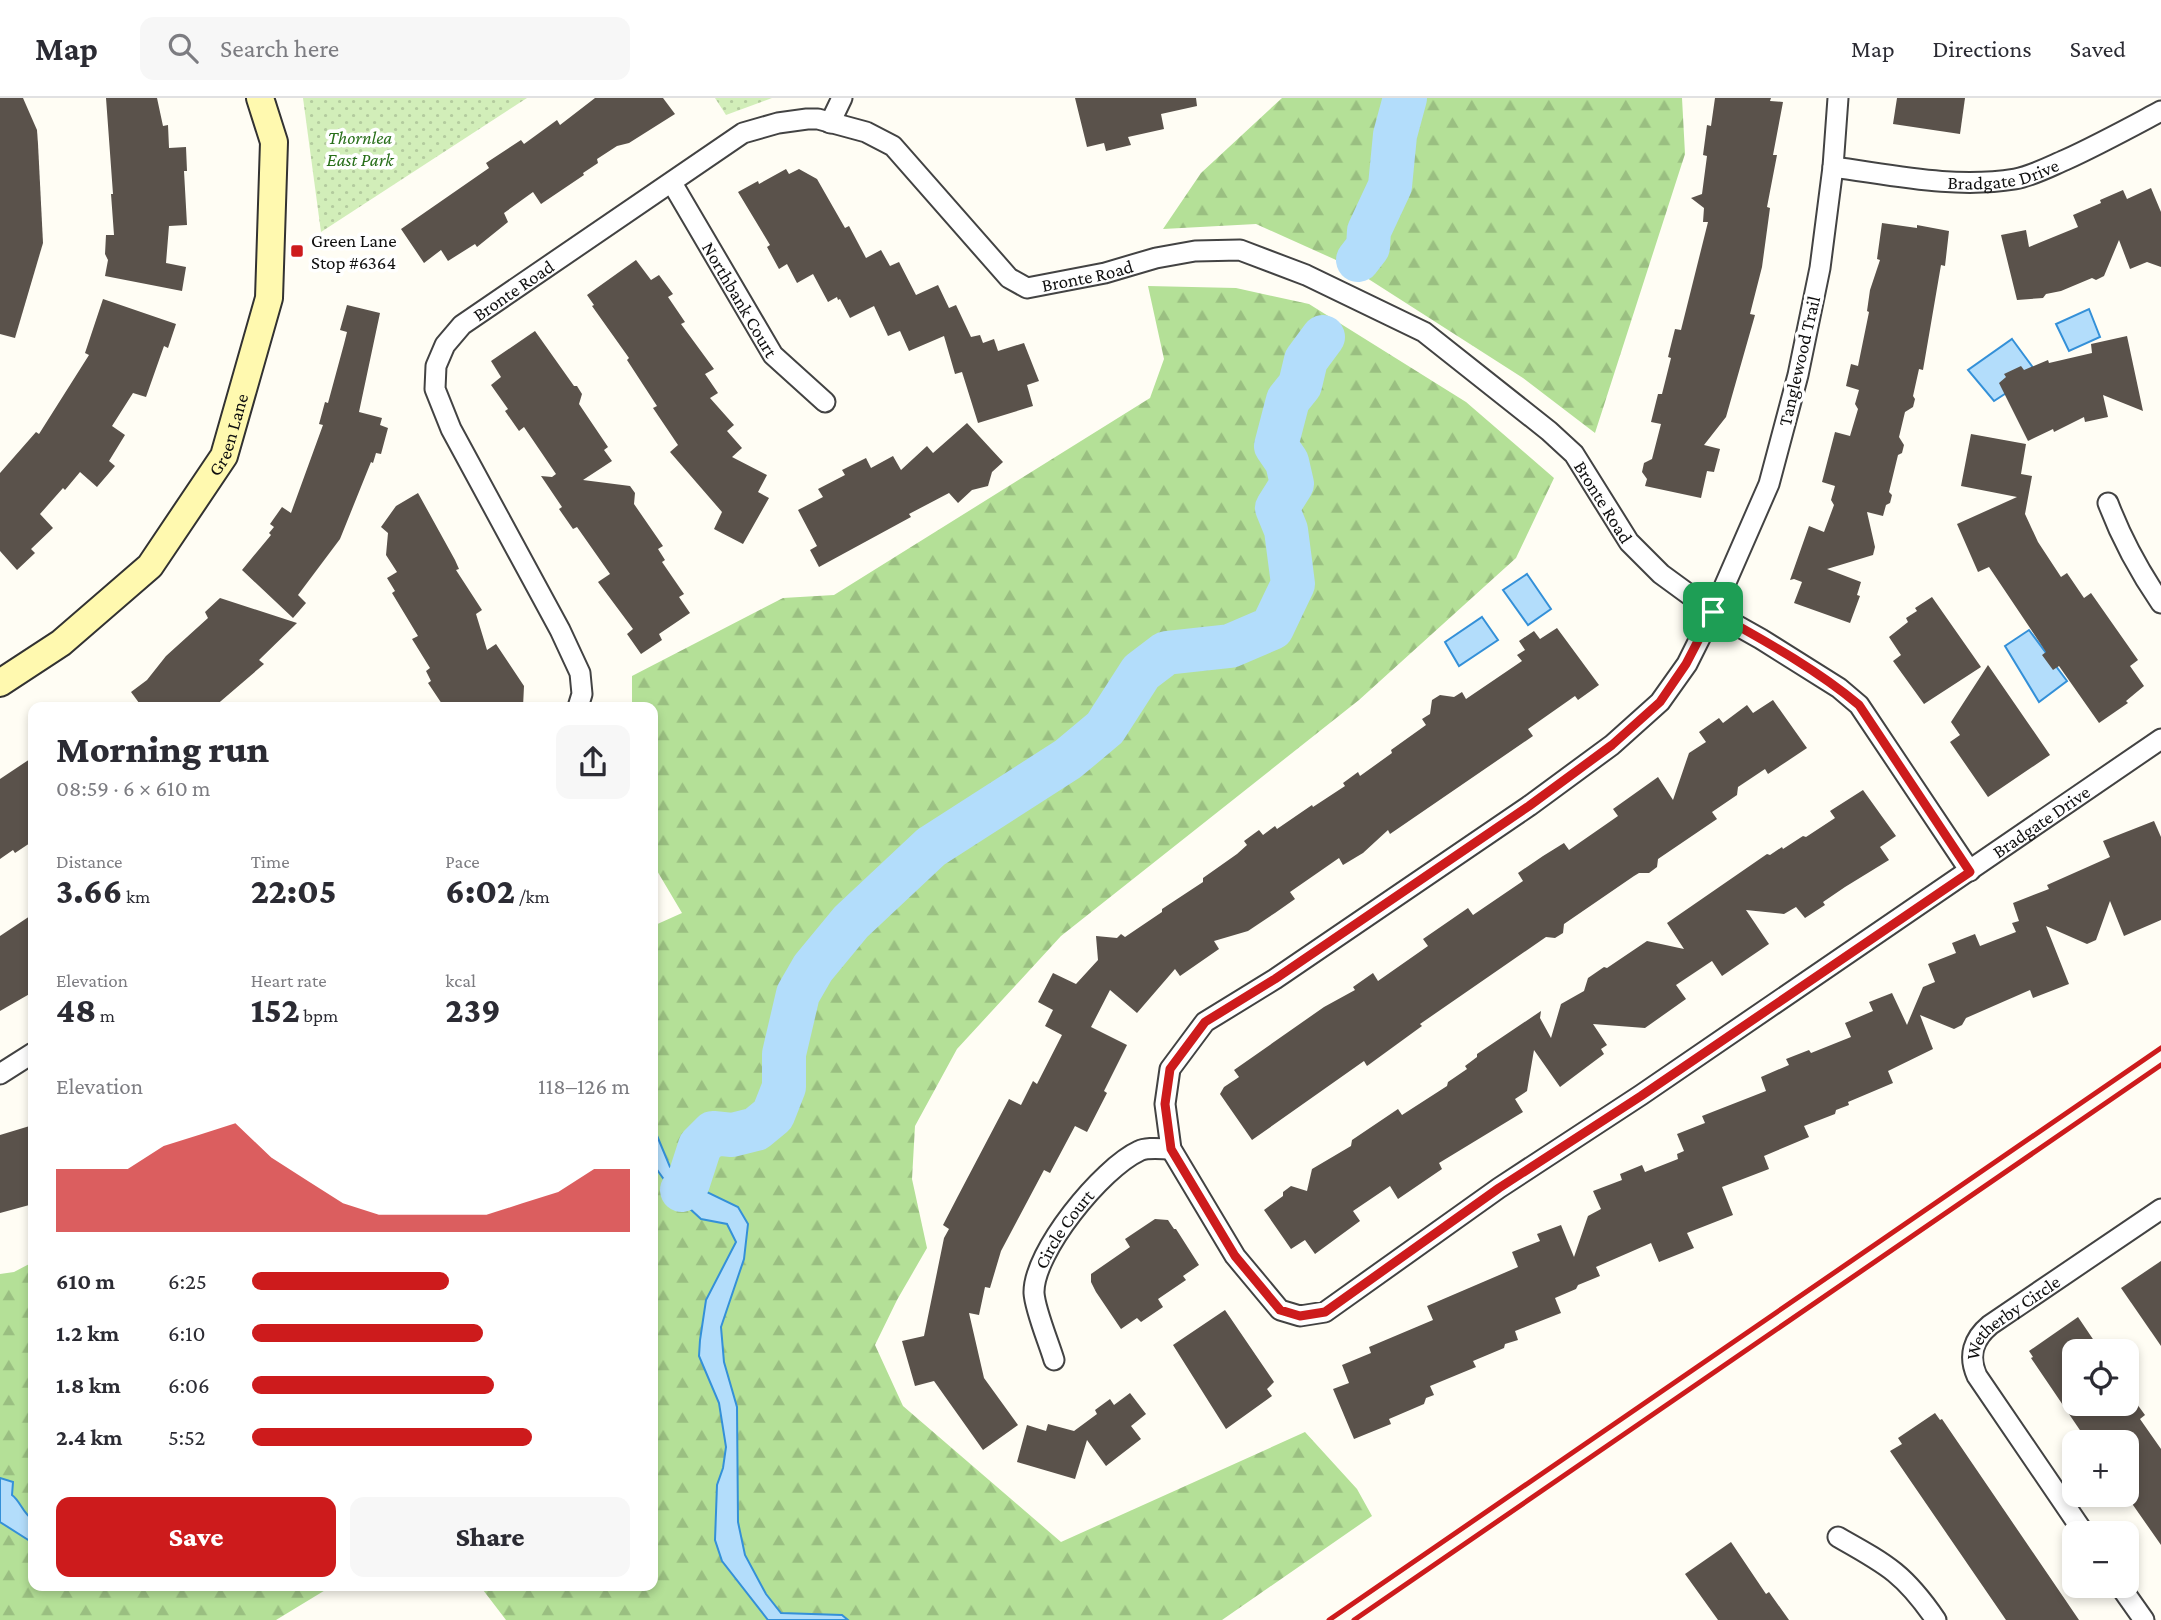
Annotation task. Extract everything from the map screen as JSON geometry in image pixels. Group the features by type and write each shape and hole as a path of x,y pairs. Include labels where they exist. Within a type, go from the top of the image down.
{"street":[{"name":"Green Lane","path":"0,683 61,643 150,566 223,456 269,298 274,142 260,98"},
{"path":"830,123 842,98"},
{"name":"Tanglewood Trail","path":"1713,612 1769,484 1798,374 1820,268 1833,167 1838,98"},
{"name":"Bradgate Drive","path":"1833,167 1949,182 1972,183 2015,178 2036,173 2102,143 2161,111"},
{"name":"Bronte Road","path":"580,702 582,694 580,673 560,630 450,429 435,389 436,366 445,345 462,325 743,133 778,123 818,119 866,132 893,146 1009,278 1027,288 1105,273 1156,258 1195,251 1240,250 1306,275 1424,332 1574,454 1629,542 1661,574 1713,612 1839,688 1859,705 1970,872"},
{"name":"Northbank Court","path":"672,183 773,355 825,402"},
{"path":"2108,503 2138,570 2161,603"},
{"name":"Bradgate Drive","path":"1713,612 1686,664 1660,702 1612,745 1529,806 1275,979 1205,1022 1170,1069 1165,1104 1171,1149 1235,1256 1280,1310 1300,1316 1325,1312 1499,1188 1641,1096 2161,738"},
{"path":"0,1074 28,1056"},
{"name":"Circle Court","path":"1054,1360 1034,1295 1037,1274 1056,1238 1072,1213 1108,1172 1141,1150 1171,1149"},
{"name":"Wetherby Circle","path":"2076,1521 1977,1376 1973,1367 1973,1349 1982,1332 1990,1325 2161,1209"},
{"path":"1838,1537 1886,1564 1903,1577 1936,1620"},
{"path":"2128,1598 2144,1620"}],"green space":[{"name":"Thornlea East Park","path":"303,98 527,98 321,232"},
{"path":"715,98 772,98 726,115"},
{"path":"1282,98 1682,98 1685,154 1595,433 1523,378 1345,264 1256,224 1163,229 1201,173"},
{"path":"1148,286 1236,288 1309,304 1466,402 1554,478 1516,558 1359,700 1061,936 957,1049 915,1126 912,1179 927,1248 875,1345 903,1406 1061,1542 1305,1432 1357,1489 1372,1516 1222,1620 506,1620 484,1591 658,1591 658,924 682,913 658,872 658,702 632,702 632,676 783,598 834,595 1150,398 1164,359"},
{"path":"28,1265 28,1591 324,1591 276,1620 0,1620 0,1274 14,1272"}],"water":[{"path":"2089,309 2100,337 2069,351 2056,324"},
{"path":"2012,339 2037,373 1994,401 1968,370"},
{"path":"1527,574 1551,609 1528,625 1503,590"},
{"path":"1482,617 1498,640 1459,666 1445,642"},
{"path":"2029,630 2067,681 2039,702 2005,646"},
{"path":"658,1138 670,1167 688,1183 738,1207 748,1224 744,1259 721,1327 724,1362 737,1407 738,1522 745,1555 766,1594 781,1613 842,1615 848,1620 768,1620 722,1561 715,1540 717,1485 726,1447 719,1403 699,1356 706,1300 736,1242 727,1224 701,1219 675,1195 658,1171"},
{"path":"0,1478 13,1482 12,1495 28,1516 28,1540 0,1522"}],"building":[{"path":"0,98 23,98 37,130 38,144 43,243 15,338 0,334"},
{"path":"106,98 157,98 163,126 168,125 169,148 186,147 187,171 184,171 187,225 169,226 166,263 186,267 182,291 105,276 108,260 105,254 106,235 114,235"},
{"path":"595,98 663,98 675,114 629,143 617,146 597,159 598,163 583,173 584,175 541,204 533,192 504,213 508,222 477,247 475,244 448,261 441,250 424,263 401,229 489,168 486,163 521,140 524,144 557,120 560,125"},
{"path":"1075,98 1196,98 1197,106 1161,114 1164,129 1128,137 1131,145 1106,151 1104,143 1087,147"},
{"path":"1715,98 1771,98 1770,101 1783,102 1773,155 1777,155 1767,207 1770,208 1762,267 1750,314 1755,315 1726,417 1704,445 1720,449 1714,472 1707,471 1701,498 1645,486 1647,479 1642,472 1644,463 1652,459 1661,424 1651,422 1658,394 1662,394 1675,329 1681,330 1708,222 1703,222 1704,208 1691,198 1702,194 1707,156 1703,155 1707,125 1711,126"},
{"path":"1897,98 1965,98 1960,134 1893,124"},
{"path":"786,169 789,174 799,169 817,179 845,228 849,226 866,258 881,250 890,266 899,262 916,295 938,285 949,308 956,305 971,337 980,335 983,343 994,339 998,351 1024,343 1039,381 1027,385 1033,406 978,423 962,372 955,374 944,336 909,351 900,331 888,336 874,306 850,318 840,299 837,297 828,302 813,274 797,283 787,264 779,269 767,247 770,245 738,192"},
{"path":"2151,188 2161,212 2161,267 2147,262 2130,269 2119,240 2104,276 2046,294 2043,298 2017,300 2001,235 2026,230 2029,247 2078,227 2073,215 2101,203 2100,200 2123,190 2127,199"},
{"path":"1882,223 1917,228 1917,225 1949,231 1945,266 1941,265 1923,370 1919,369 1913,407 1905,412 1899,437 1904,445 1902,453 1898,455 1889,492 1892,495 1890,503 1886,505 1883,516 1867,512 1875,547 1873,555 1827,569 1861,582 1857,595 1860,596 1850,623 1794,603 1802,582 1790,580 1809,526 1824,532 1834,505 1831,500 1835,486 1822,482 1835,432 1850,436 1858,409 1855,404 1859,390 1846,386 1851,364 1858,366 1869,312 1870,290 1880,260 1877,259"},
{"path":"636,260 651,280 659,275 673,294 668,297 685,322 681,324 714,369 705,374 718,393 710,398 734,425 727,431 742,448 732,457 767,475 758,492 769,498 743,544 714,529 722,512 670,452 678,445 653,408 657,406 627,360 629,358 587,295"},
{"path":"103,299 176,324 168,348 164,346 146,397 133,393 112,426 125,435 109,461 115,466 97,487 80,472 65,490 63,488 40,514 53,528 31,549 35,553 17,570 0,551 0,473 36,432 39,434 89,355 85,353"},
{"path":"347,305 380,313 359,412 382,418 380,425 388,428 381,454 376,453 373,463 371,462 340,539 298,595 306,603 293,618 242,570 271,535 269,533 274,527 270,524 282,507 291,513 323,425 319,424 325,402 328,403 347,332 340,330"},
{"path":"535,331 574,386 577,386 582,394 579,404 608,447 604,450 612,461 583,480 630,486 635,493 634,504 663,546 658,549 665,560 662,562 684,594 679,597 690,613 659,634 662,640 641,654 627,634 633,629 598,582 610,574 577,527 573,529 541,476 552,477 556,474 524,427 519,431 491,385 501,377 491,361"},
{"path":"2127,336 2143,411 2103,395 2108,417 2085,422 2084,417 2028,441 1999,383 2006,377 2004,374 2021,366 2024,370 2048,360 2049,363 2092,353 2091,344"},
{"path":"967,423 1003,462 992,472 988,486 972,490 958,503 949,493 819,567 810,550 817,546 798,510 823,497 818,489 845,475 842,470 866,458 871,468 893,456 901,470 927,446 933,453"},
{"path":"1971,434 2026,444 2021,474 2032,476 2025,514 2038,542 2061,577 2067,573 2084,598 2091,593 2138,660 2130,666 2144,686 2126,701 2128,703 2099,723 2059,666 2053,670 2042,655 2046,652 1989,567 1978,572 1957,524 2017,497 1961,486"},
{"path":"418,493 455,560 459,569 456,570 482,610 476,614 487,650 496,644 524,686 523,702 441,702 428,683 431,681 426,671 430,668 412,639 418,636 392,593 395,591 387,578 397,572 386,555 388,533 381,527 396,506"},
{"path":"1932,597 1981,667 1924,704 1893,661 1901,655 1889,637 1908,622 1906,618 1917,611 1915,608"},
{"path":"220,598 297,623 259,660 264,664 220,702 138,702 131,692 147,680 166,656 208,618 205,612"},
{"path":"1557,628 1599,685 1578,700 1575,696 1528,729 1533,736 1390,834 1388,830 1363,853 1343,865 1339,858 1290,892 1295,899 1248,931 1214,941 1219,949 1180,976 1175,969 1137,1013 1110,990 1091,1027 1127,1045 1104,1091 1107,1093 1087,1132 1075,1126 1050,1173 1044,1170 1001,1251 990,1288 985,1287 979,1315 969,1313 984,1378 1018,1425 983,1450 934,1381 915,1386 902,1341 924,1336 944,1238 949,1229 943,1225 958,1196 1009,1099 1021,1105 1033,1081 1037,1084 1062,1035 1045,1026 1053,1010 1038,1002 1053,973 1076,984 1098,960 1096,936 1117,938 1121,934 1125,937 1203,882 1203,878 1237,854 1247,845 1244,841 1259,830 1263,835 1275,826 1277,829 1345,786 1343,783 1358,772 1360,776 1392,753 1391,750 1426,725 1422,719 1430,714 1432,700 1440,695 1454,697 1462,692 1466,699 1522,661 1517,655 1525,650 1519,641 1534,631 1540,639"},
{"path":"1988,665 2050,755 1988,797 1950,742 1960,735 1951,722"},
{"path":"1773,700 1807,748 1768,774 1765,769 1738,787 1737,795 1712,812 1717,819 1658,859 1657,867 1649,873 1634,876 1564,924 1563,933 1555,938 1546,937 1420,1024 1422,1026 1367,1066 1364,1061 1252,1140 1220,1094 1224,1087 1239,1077 1234,1070 1324,1007 1355,990 1353,987 1373,973 1378,981 1428,946 1423,939 1468,908 1473,915 1523,881 1518,873 1543,856 1564,843 1569,850 1618,816 1613,809 1658,777 1673,800 1689,753 1706,742 1699,732 1719,718 1723,723 1747,705 1753,713"},
{"path":"28,760 28,844 0,859 0,779"},
{"path":"1863,790 1896,836 1880,847 1889,860 1823,902 1825,905 1805,918 1796,907 1784,914 1746,910 1769,944 1722,976 1712,961 1676,985 1686,999 1645,1028 1593,1024 1607,1045 1601,1049 1604,1054 1560,1087 1534,1050 1527,1091 1515,1099 1523,1112 1439,1163 1442,1169 1398,1199 1390,1186 1353,1211 1360,1221 1315,1254 1305,1240 1291,1249 1264,1210 1283,1196 1283,1192 1291,1186 1307,1191 1312,1169 1351,1146 1352,1140 1398,1109 1402,1115 1447,1086 1448,1082 1467,1069 1465,1066 1477,1057 1477,1054 1541,1011 1540,1018 1551,1038 1561,1004 1584,991 1588,978 1604,967 1607,968 1647,941 1684,949 1667,923 1767,854 1770,855 1782,847 1783,849 1803,836 1806,837 1835,818 1830,811"},
{"path":"2154,821 2161,837 2161,920 2124,936 2110,901 2096,940 2087,944 2046,926 2069,984 2033,998 2030,990 1966,1018 1962,1025 1954,1029 1920,1015 1933,1049 1888,1071 1893,1083 1848,1102 1849,1105 1836,1110 1835,1114 1804,1126 1809,1137 1764,1156 1769,1169 1722,1187 1733,1215 1687,1233 1694,1248 1659,1262 1651,1243 1596,1267 1600,1276 1555,1298 1561,1313 1515,1331 1518,1340 1473,1361 1476,1367 1430,1386 1434,1395 1426,1398 1424,1404 1389,1419 1391,1424 1354,1439 1333,1389 1349,1383 1342,1365 1371,1353 1369,1347 1433,1320 1427,1306 1518,1267 1512,1252 1540,1241 1537,1234 1561,1225 1574,1257 1588,1216 1601,1209 1593,1191 1622,1180 1620,1174 1642,1165 1645,1172 1678,1159 1677,1154 1684,1151 1677,1134 1705,1123 1702,1116 1766,1091 1761,1077 1789,1065 1786,1059 1809,1050 1811,1053 1851,1037 1845,1023 1873,1011 1869,1002 1892,993 1907,1025 1923,987 1935,982 1928,964 1956,953 1952,943 1975,934 1980,946 2016,932 2012,923 2019,921 2013,903 2049,889 2047,885 2110,857 2103,841"},
{"path":"28,917 28,995 0,1011 0,936"},
{"path":"28,1127 28,1205 0,1213 0,1135"},
{"path":"1155,1219 1168,1220 1199,1265 1183,1276 1186,1280 1158,1299 1163,1307 1141,1322 1137,1318 1121,1329 1096,1292 1091,1282 1091,1274 1130,1247 1125,1239"},
{"path":"2161,1261 2161,1346 2121,1288"},
{"path":"1225,1310 1274,1382 1267,1389 1272,1396 1226,1429 1173,1345"},
{"path":"2078,1317 2093,1339 2062,1339 2062,1404 2029,1351"},
{"path":"1130,1393 1146,1414 1131,1426 1141,1439 1106,1466 1087,1440 1075,1479 1017,1462 1027,1425 1046,1431 1048,1424 1074,1431 1097,1414 1095,1410 1110,1399 1114,1405"},
{"path":"2139,1407 2145,1415 2140,1419 2161,1449 2161,1545 2134,1507 2139,1507 2139,1430 2080,1430 2070,1416 2139,1416"},
{"path":"1935,1413 1942,1419 2079,1620 2006,1620 1890,1451 1902,1444 1898,1438"},
{"path":"1731,1542 1766,1594 1769,1592 1789,1620 1718,1620 1685,1574"}],"waterway":[{"path":"1358,260 1368,247 1369,231 1390,186 1395,135 1405,98"},
{"path":"682,1190 688,1183 700,1146 713,1133 732,1135 756,1129 773,1115 784,1087 784,1054 798,994 813,968 851,922 931,847 1068,759 1105,728 1141,672 1166,653 1230,646 1272,628 1293,584 1286,530 1277,508 1292,484 1287,462 1276,446 1288,400 1300,385 1306,360 1323,337"}],"railway":[{"path":"1329,1620 2161,1048"},
{"path":"1354,1620 2161,1065"}],"place":[{"name":"Green Lane Stop #6364","path":"297,251"}],"route":[{"path":"1713,612 1807,667 1859,705 1970,872 1641,1096 1499,1188 1325,1312 1300,1316 1280,1310 1235,1256 1171,1149 1165,1104 1170,1069 1205,1022 1275,979 1529,806 1612,745 1660,702 1686,664 1713,612"}]}
